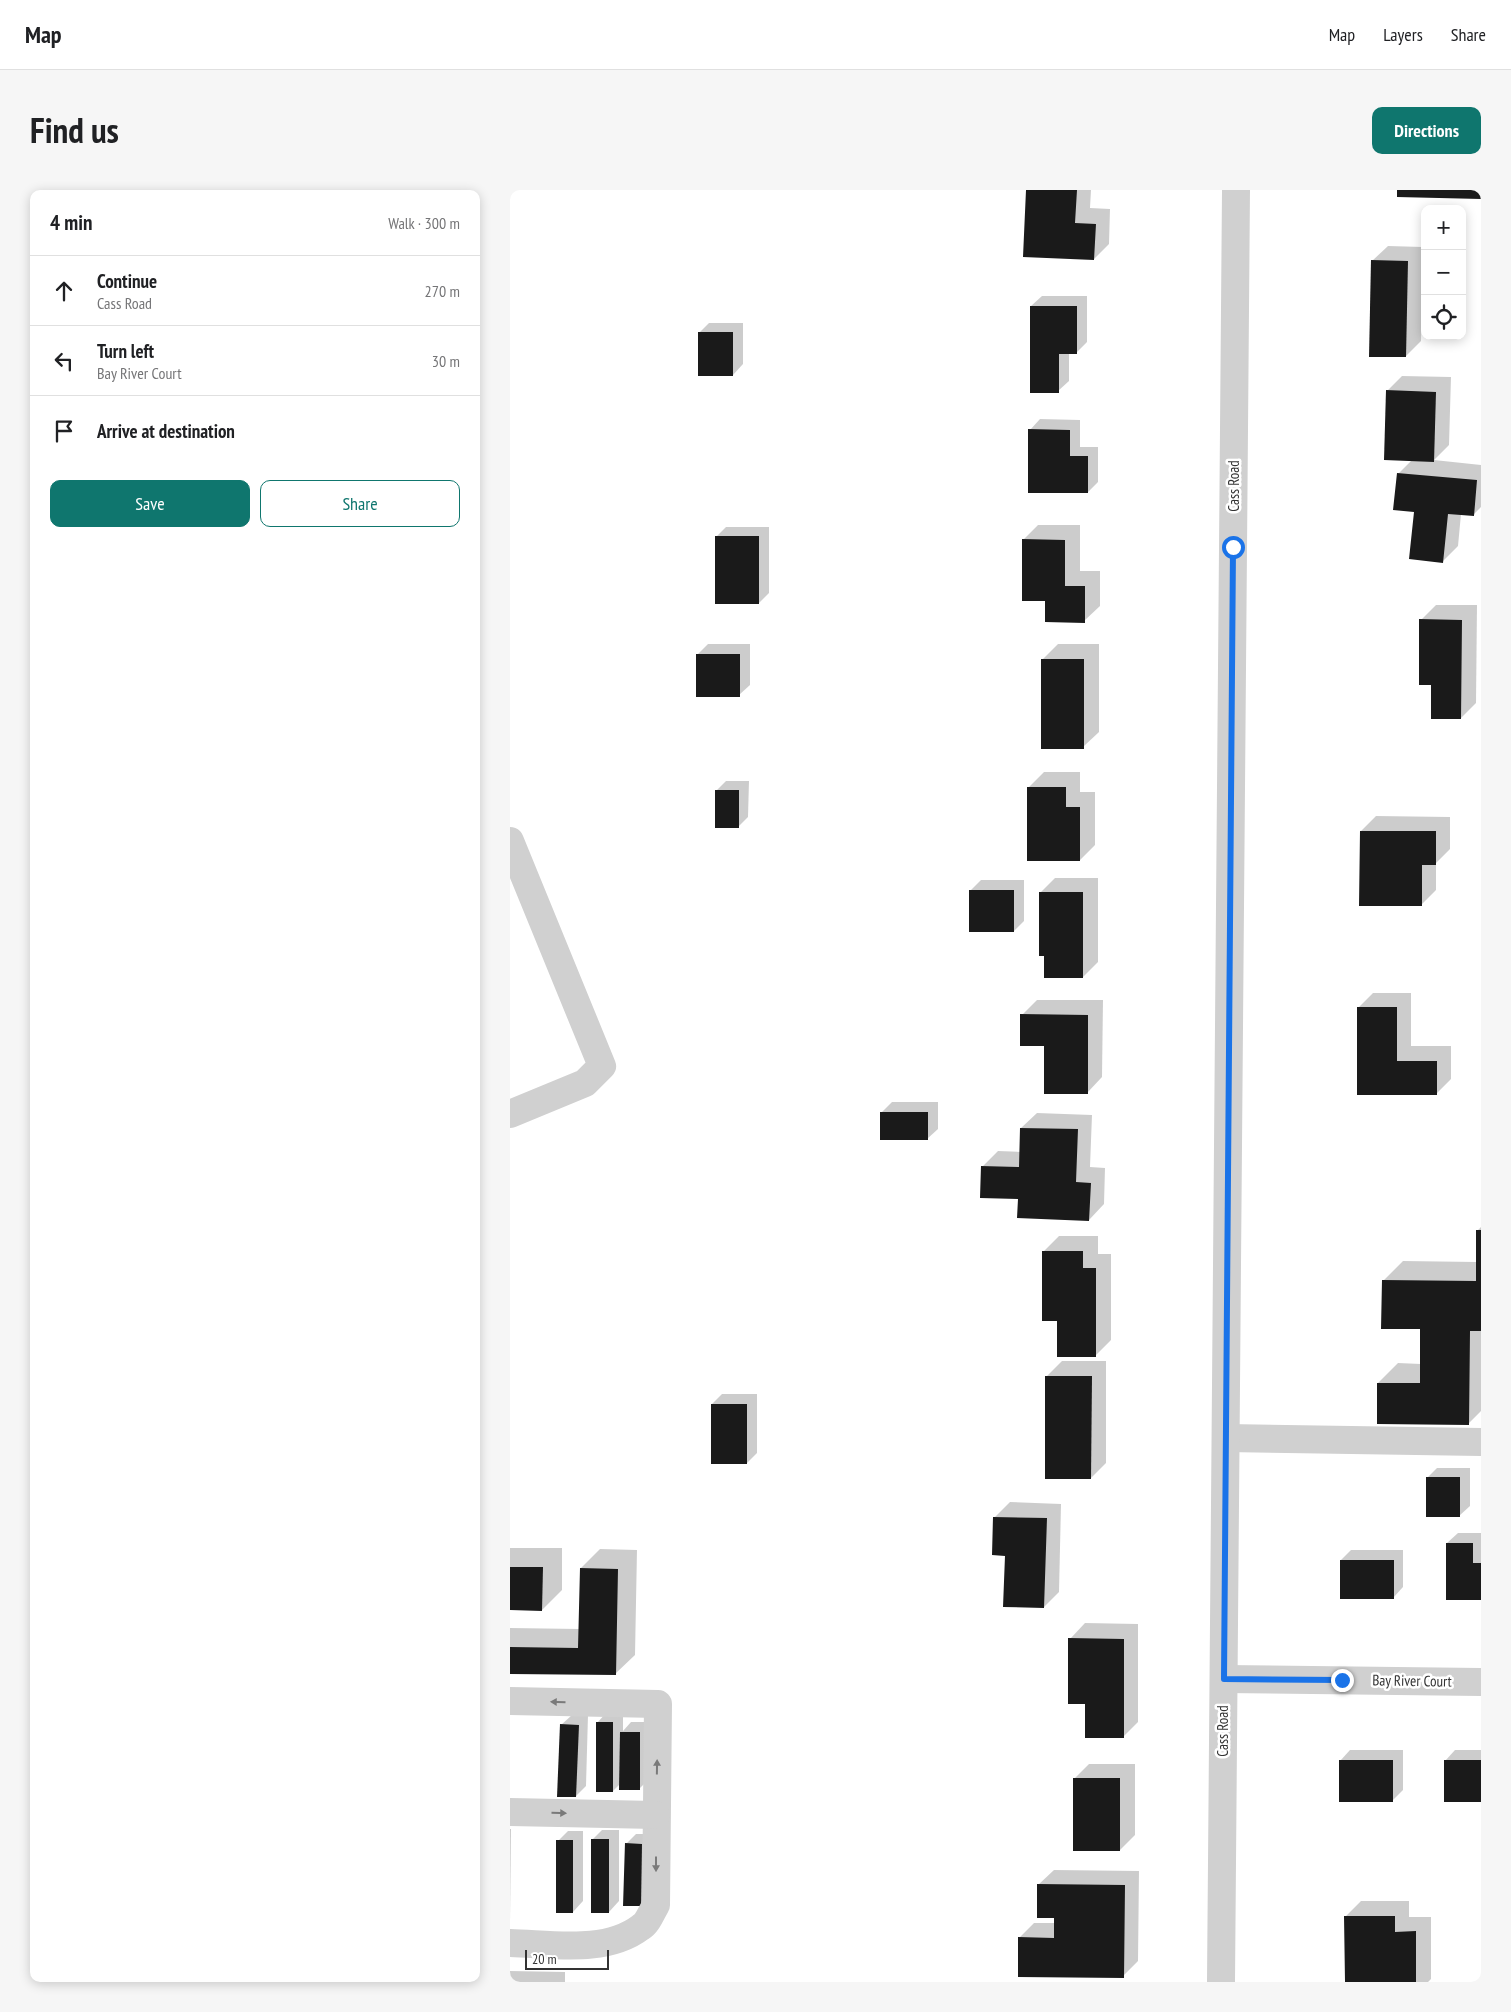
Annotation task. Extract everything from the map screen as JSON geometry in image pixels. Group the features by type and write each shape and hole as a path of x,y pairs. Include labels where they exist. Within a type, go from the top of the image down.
{"street":[{"name":"Cass Road","path":"1221,1982 1236,190"},
{"path":"510,841 602,1066 585,1083 510,1114"},
{"path":"1226,1438 1481,1442"},
{"name":"Bay River Court","path":"1224,1679 1481,1682"},
{"path":"510,1701 658,1704 656,1905 643,1926 620,1939 584,1945 510,1943"},
{"path":"510,1812 656,1816"}],"building":[{"path":"1026,190 1077,190 1075,223 1096,224 1094,260 1023,257"},
{"path":"1397,190 1481,190 1481,199 1397,197"},
{"path":"1371,260 1408,261 1406,357 1369,357"},
{"path":"1030,306 1077,306 1077,354 1059,354 1059,393 1030,393"},
{"path":"698,332 733,332 733,376 698,376"},
{"path":"1386,390 1436,392 1434,462 1384,460"},
{"path":"1028,429 1070,430 1070,456 1088,456 1088,493 1028,493"},
{"path":"1397,473 1477,480 1474,516 1448,514 1443,563 1409,559 1414,512 1393,510"},
{"path":"715,536 759,536 759,604 715,604"},
{"path":"1022,539 1065,540 1065,586 1085,586 1085,623 1045,622 1045,601 1022,601"},
{"path":"1419,619 1462,620 1461,719 1431,719 1431,685 1419,685"},
{"path":"696,654 740,654 740,697 696,697"},
{"path":"1041,659 1084,659 1084,749 1041,749"},
{"path":"1027,787 1066,787 1066,807 1080,807 1080,861 1027,861"},
{"path":"715,790 739,790 739,828 715,828"},
{"path":"1360,831 1436,831 1436,865 1422,865 1422,906 1359,906"},
{"path":"969,890 1014,890 1014,932 969,932"},
{"path":"1039,892 1083,892 1083,978 1044,978 1044,956 1039,956"},
{"path":"1357,1007 1397,1007 1397,1061 1437,1061 1437,1095 1357,1095"},
{"path":"1020,1014 1088,1015 1088,1094 1044,1094 1044,1046 1020,1046"},
{"path":"880,1112 928,1112 928,1140 880,1140"},
{"path":"1020,1128 1078,1129 1076,1182 1091,1183 1089,1221 1017,1218 1018,1199 980,1198 981,1166 1019,1167"},
{"path":"1476,1230 1481,1230 1481,1331 1470,1331 1469,1425 1377,1424 1377,1383 1420,1383 1420,1329 1381,1329 1382,1280 1476,1281"},
{"path":"1042,1251 1083,1251 1083,1268 1096,1268 1096,1357 1057,1357 1057,1321 1042,1321"},
{"path":"1045,1376 1092,1376 1091,1479 1045,1479"},
{"path":"711,1404 747,1404 747,1464 711,1464"},
{"path":"1426,1477 1460,1477 1460,1517 1426,1517"},
{"path":"993,1517 1047,1518 1044,1608 1003,1607 1005,1556 992,1555"},
{"path":"1446,1543 1473,1543 1473,1563 1481,1563 1481,1600 1446,1600"},
{"path":"1340,1560 1394,1560 1394,1599 1340,1599"},
{"path":"510,1567 543,1567 542,1611 510,1610"},
{"path":"580,1568 618,1569 616,1675 510,1674 510,1647 578,1648"},
{"path":"1068,1638 1124,1639 1124,1738 1085,1738 1085,1704 1068,1704"},
{"path":"596,1722 613,1722 613,1792 596,1792"},
{"path":"560,1724 579,1725 576,1797 557,1797"},
{"path":"620,1732 640,1732 640,1790 619,1790"},
{"path":"1339,1760 1393,1760 1393,1802 1339,1802"},
{"path":"1444,1760 1481,1760 1481,1802 1444,1802"},
{"path":"1073,1778 1120,1778 1120,1851 1073,1851"},
{"path":"591,1839 609,1839 609,1913 591,1913"},
{"path":"556,1840 573,1840 573,1913 556,1913"},
{"path":"625,1843 642,1844 641,1906 623,1906"},
{"path":"1037,1884 1125,1885 1124,1978 1018,1977 1018,1937 1054,1938 1054,1918 1037,1918"},
{"path":"1344,1916 1395,1916 1395,1932 1416,1931 1416,1982 1345,1982"}],"route":[{"path":"1233,547 1224,1679 1342,1680"}]}
